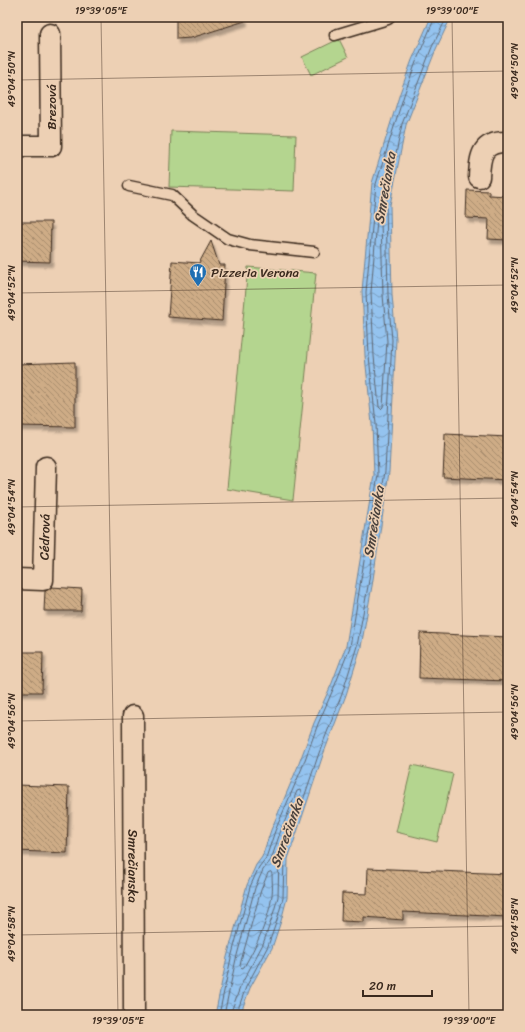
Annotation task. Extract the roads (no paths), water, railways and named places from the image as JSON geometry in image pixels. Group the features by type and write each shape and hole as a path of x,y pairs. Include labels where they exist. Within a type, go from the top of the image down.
{"street":[{"name":"Brezová","path":"17,146 51,146 50,34"},
{"path":"479,177 482,152 489,145 499,141 508,142"},
{"name":"Cédrová","path":"17,580 43,580 46,467"},
{"name":"Smrečianska","path":"133,716 134,1015"}],"lane":[{"path":"335,35 388,19 389,17"},
{"path":"129,186 172,195 193,215 228,239 250,245 314,252"}],"water":[{"name":"Smrečianka","path":"431,17 451,17 436,49 406,125 390,205 392,295 396,340 389,472 372,586 361,647 346,695 323,755 288,859 287,898 272,948 250,988 240,1015 215,1015 227,957 247,885 256,865 262,857 271,830 346,646 374,475 372,424 365,356 362,291 372,183 400,93 412,60"}],"place":[{"name":"Pizzeria Verona","path":"198,287"}]}
